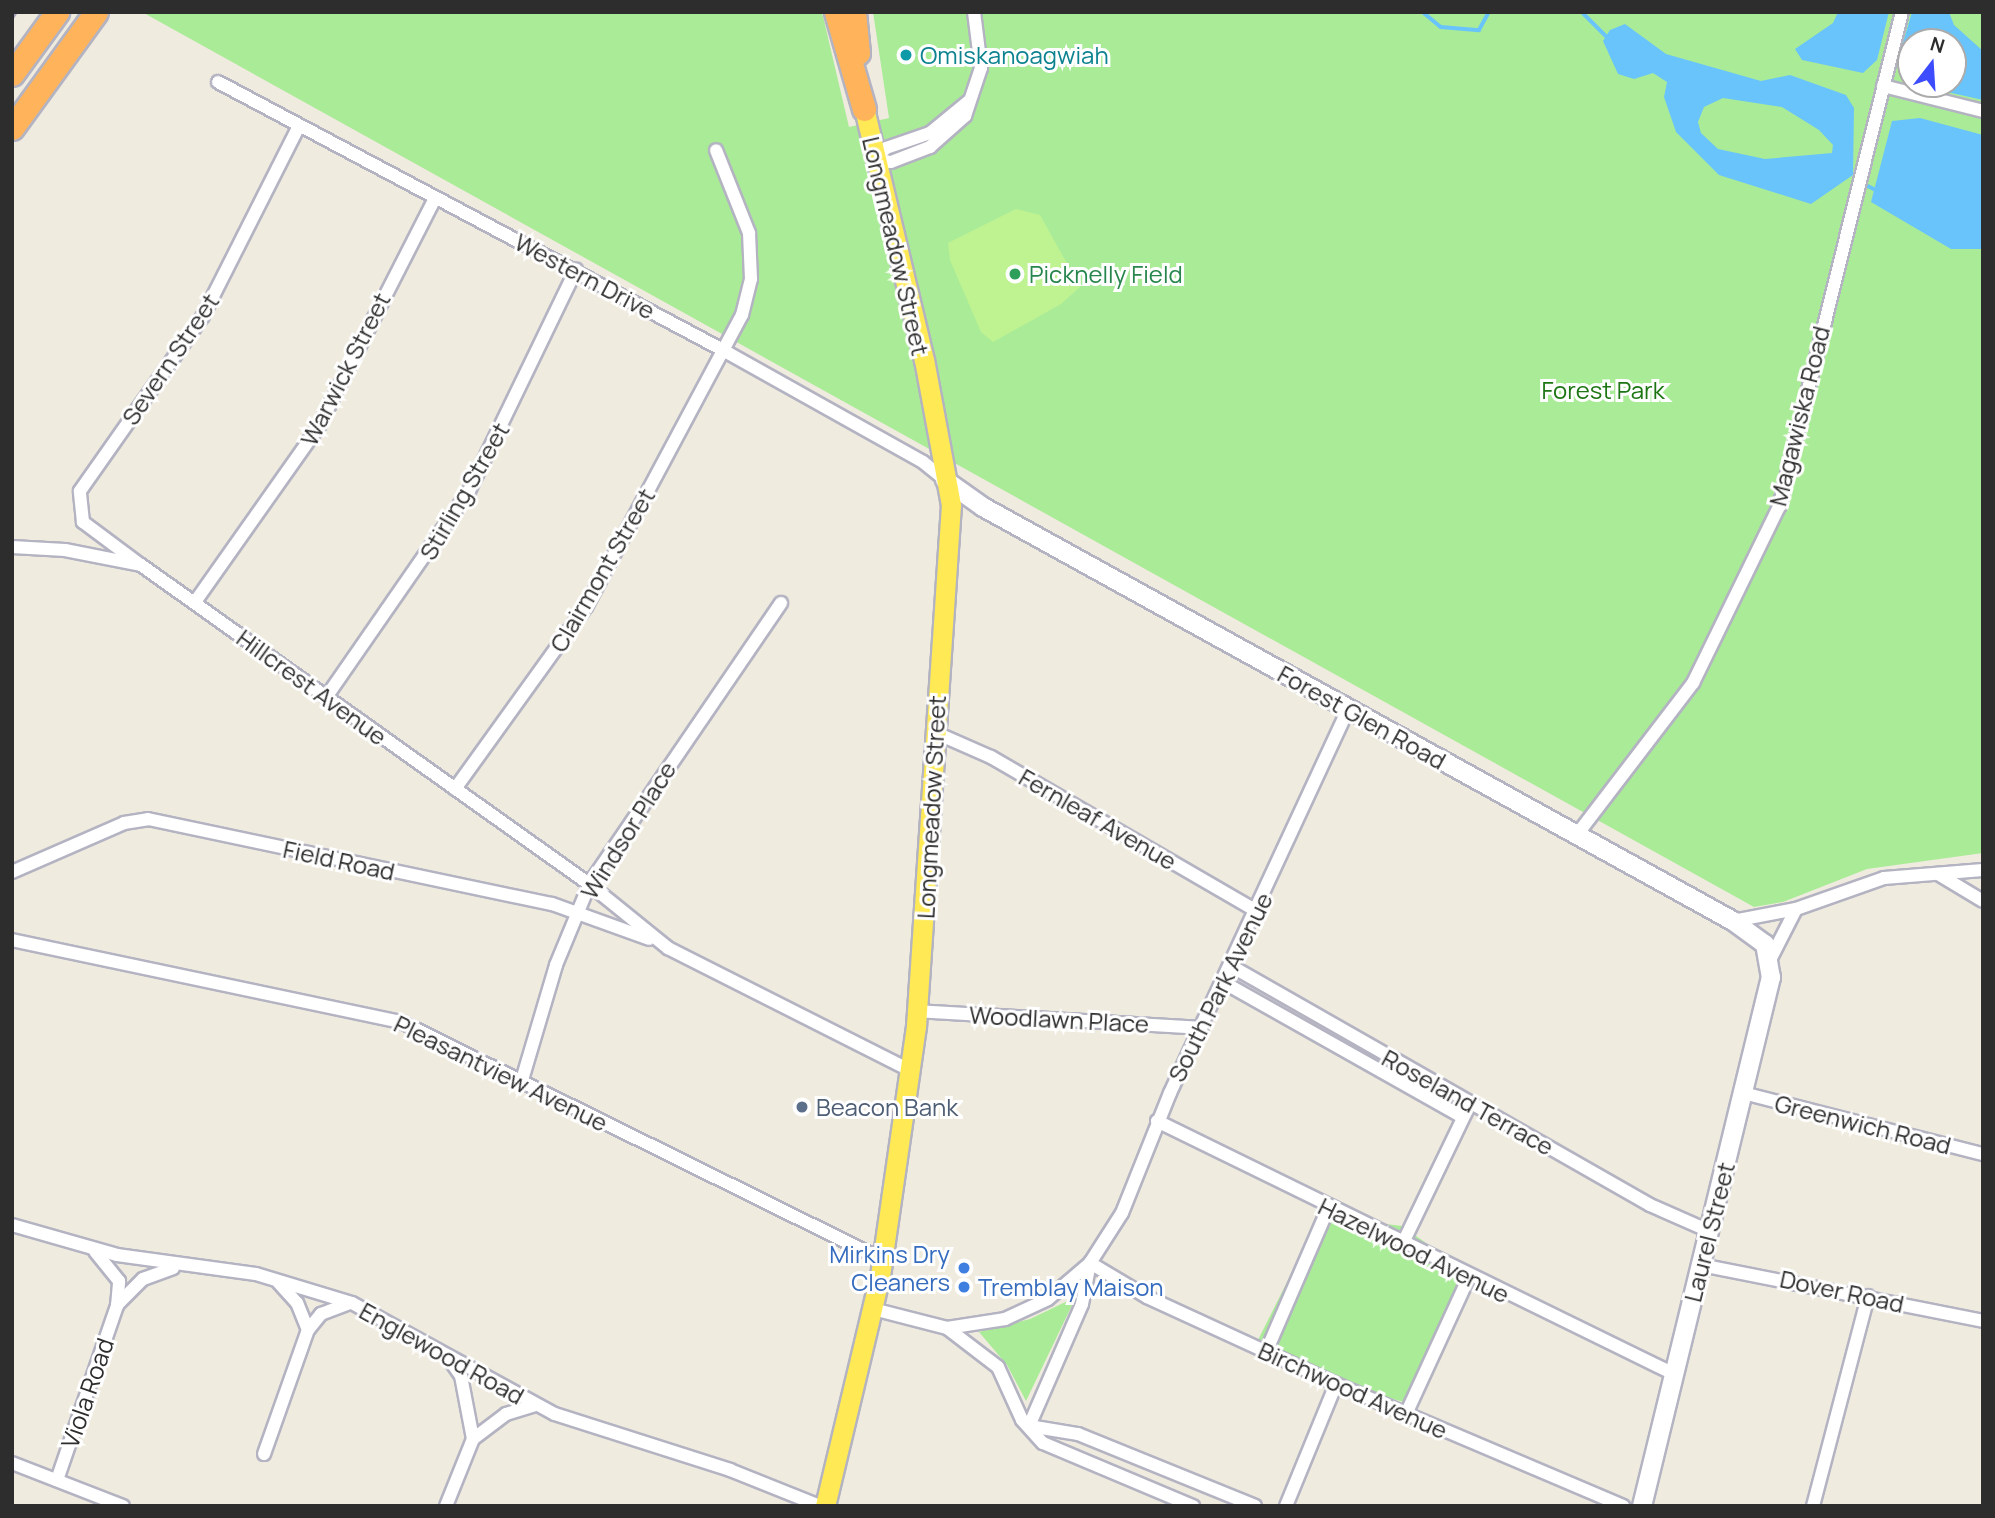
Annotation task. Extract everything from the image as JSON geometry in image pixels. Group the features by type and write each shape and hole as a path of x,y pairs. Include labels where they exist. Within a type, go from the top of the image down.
{"highway":[{"path":"12,74 57,12"},
{"path":"12,128 96,12"},
{"path":"836,12 864,109"},
{"path":"854,12 864,109"}],"main road":[{"name":"Longmeadow Street","path":"823,1506 883,1260 910,1070 917,1011 951,505 924,360 864,109"}],"street":[{"path":"875,159 899,160 940,141 965,116 982,58 974,12"},
{"name":"Magawiska Road","path":"1576,836 1589,815 1651,745 1693,684 1779,507 1902,12"},
{"name":"Western Drive","path":"218,82 298,128 724,343 923,462 945,480"},
{"path":"1882,86 1983,111"},
{"name":"Severn Street","path":"141,565 83,522 80,491 203,316 298,128"},
{"name":"Clairmont Street","path":"454,789 586,607 748,298 752,256 743,209 716,150"},
{"name":"Warwick Street","path":"195,601 319,426 435,198"},
{"name":"Stirling Street","path":"327,696 469,491 576,270"},
{"name":"Forest Glen Road","path":"945,480 973,501 1756,934 1771,958"},
{"name":"Hillcrest Avenue","path":"12,547 54,548 141,565 589,884"},
{"name":"Windsor Place","path":"522,1080 577,912 589,884 781,603"},
{"name":"South Park Avenue","path":"873,1309 947,1328 1027,1311 1090,1263 1122,1213 1157,1121 1257,911 1348,709"},
{"name":"Fernleaf Avenue","path":"936,733 991,757 1257,911"},
{"name":"Field Road","path":"12,872 124,823 148,819 577,912 668,948 910,1070"},
{"path":"1733,921 1796,909 1884,878 1983,870"},
{"path":"1937,874 1983,901"},
{"name":"Field Road","path":"589,884 668,948"},
{"path":"1771,958 1796,909"},
{"name":"Pleasantview Avenue","path":"12,940 383,1016 522,1080 883,1260"},
{"name":"Laurel Street","path":"1642,1506 1742,1093 1771,958"},
{"name":"Roseland Terrace","path":"1231,966 1650,1205 1709,1231"},
{"path":"1223,982 1463,1117"},
{"name":"Woodlawn Place","path":"917,1011 1201,1028"},
{"name":"Greenwich Road","path":"1742,1093 1983,1154"},
{"path":"1402,1245 1470,1104"},
{"name":"Hazelwood Avenue","path":"1157,1121 1328,1209 1674,1374"},
{"path":"1266,1352 1328,1209"},
{"name":"Englewood Road","path":"12,1224 92,1248 276,1280 352,1303 419,1335 451,1362 535,1405 823,1506"},
{"name":"Viola Road","path":"57,1480 117,1306 117,1276 92,1248"},
{"name":"South Park Avenue","path":"1028,1426 1082,1304 1090,1263"},
{"name":"Birchwood Avenue","path":"1090,1263 1113,1280 1336,1384 1623,1506"},
{"name":"Viola Road","path":"117,1306 143,1279 185,1265"},
{"name":"Dover Road","path":"1701,1265 1868,1296 1983,1321"},
{"path":"1406,1415 1469,1277"},
{"path":"276,1280 297,1303 308,1330"},
{"path":"1813,1506 1868,1296"},
{"path":"264,1454 308,1330 321,1314 352,1303"},
{"path":"947,1328 998,1367 1028,1426 1058,1452 1193,1506"},
{"path":"451,1362 461,1376 473,1439"},
{"path":"1286,1506 1336,1384"},
{"path":"446,1506 473,1439 506,1414 535,1405"},
{"path":"1028,1426 1078,1434 1255,1506"},
{"path":"12,1463 123,1506"}],"green space":[{"name":"Forest Park","path":"142,12 822,12 849,127 889,118 873,12 1983,12 1983,853 1867,869 1783,902 1754,907"},
{"name":"Picknelly Field","path":"1016,209 1040,215 1080,287 1061,304 993,342 981,332 950,260 948,243"},
{"path":"1320,1216 1402,1226 1467,1272 1410,1404 1313,1375 1258,1340"},
{"path":"1076,1297 1026,1401 1007,1365 979,1332 1030,1319"}],"water":[{"path":"1838,12 1889,12 1877,60 1863,73 1802,60 1795,49 1833,23"},
{"path":"1912,12 1949,12 1957,28 1907,28"},
{"path":"1625,24 1666,54 1761,81 1790,75 1846,95 1854,108 1853,175 1811,204 1719,175 1676,132 1664,97 1667,82 1653,73 1634,79 1618,74 1603,41 1610,30","holes":["1723,98 1782,107 1819,130 1833,145 1832,153 1765,159 1718,149 1701,133 1698,122 1704,107"]},
{"path":"1967,37 1983,51 1983,100 1967,96"},
{"path":"1920,118 1983,135 1983,249 1951,249 1871,202 1892,121"}],"waterway":[{"path":"1423,12 1441,27 1479,30 1489,12"},
{"path":"1582,12 1608,38"},
{"path":"1868,186 1876,190"}],"railway":[{"path":"12,18 16,12"}],"place":[{"name":"Omiskanoagwiah","path":"906,55"},
{"name":"Picknelly Field","path":"1015,274"},
{"name":"Beacon Bank","path":"802,1107"},
{"name":"Mirkins Dry Cleaners","path":"964,1268"},
{"name":"Tremblay Maison","path":"964,1287"}]}
